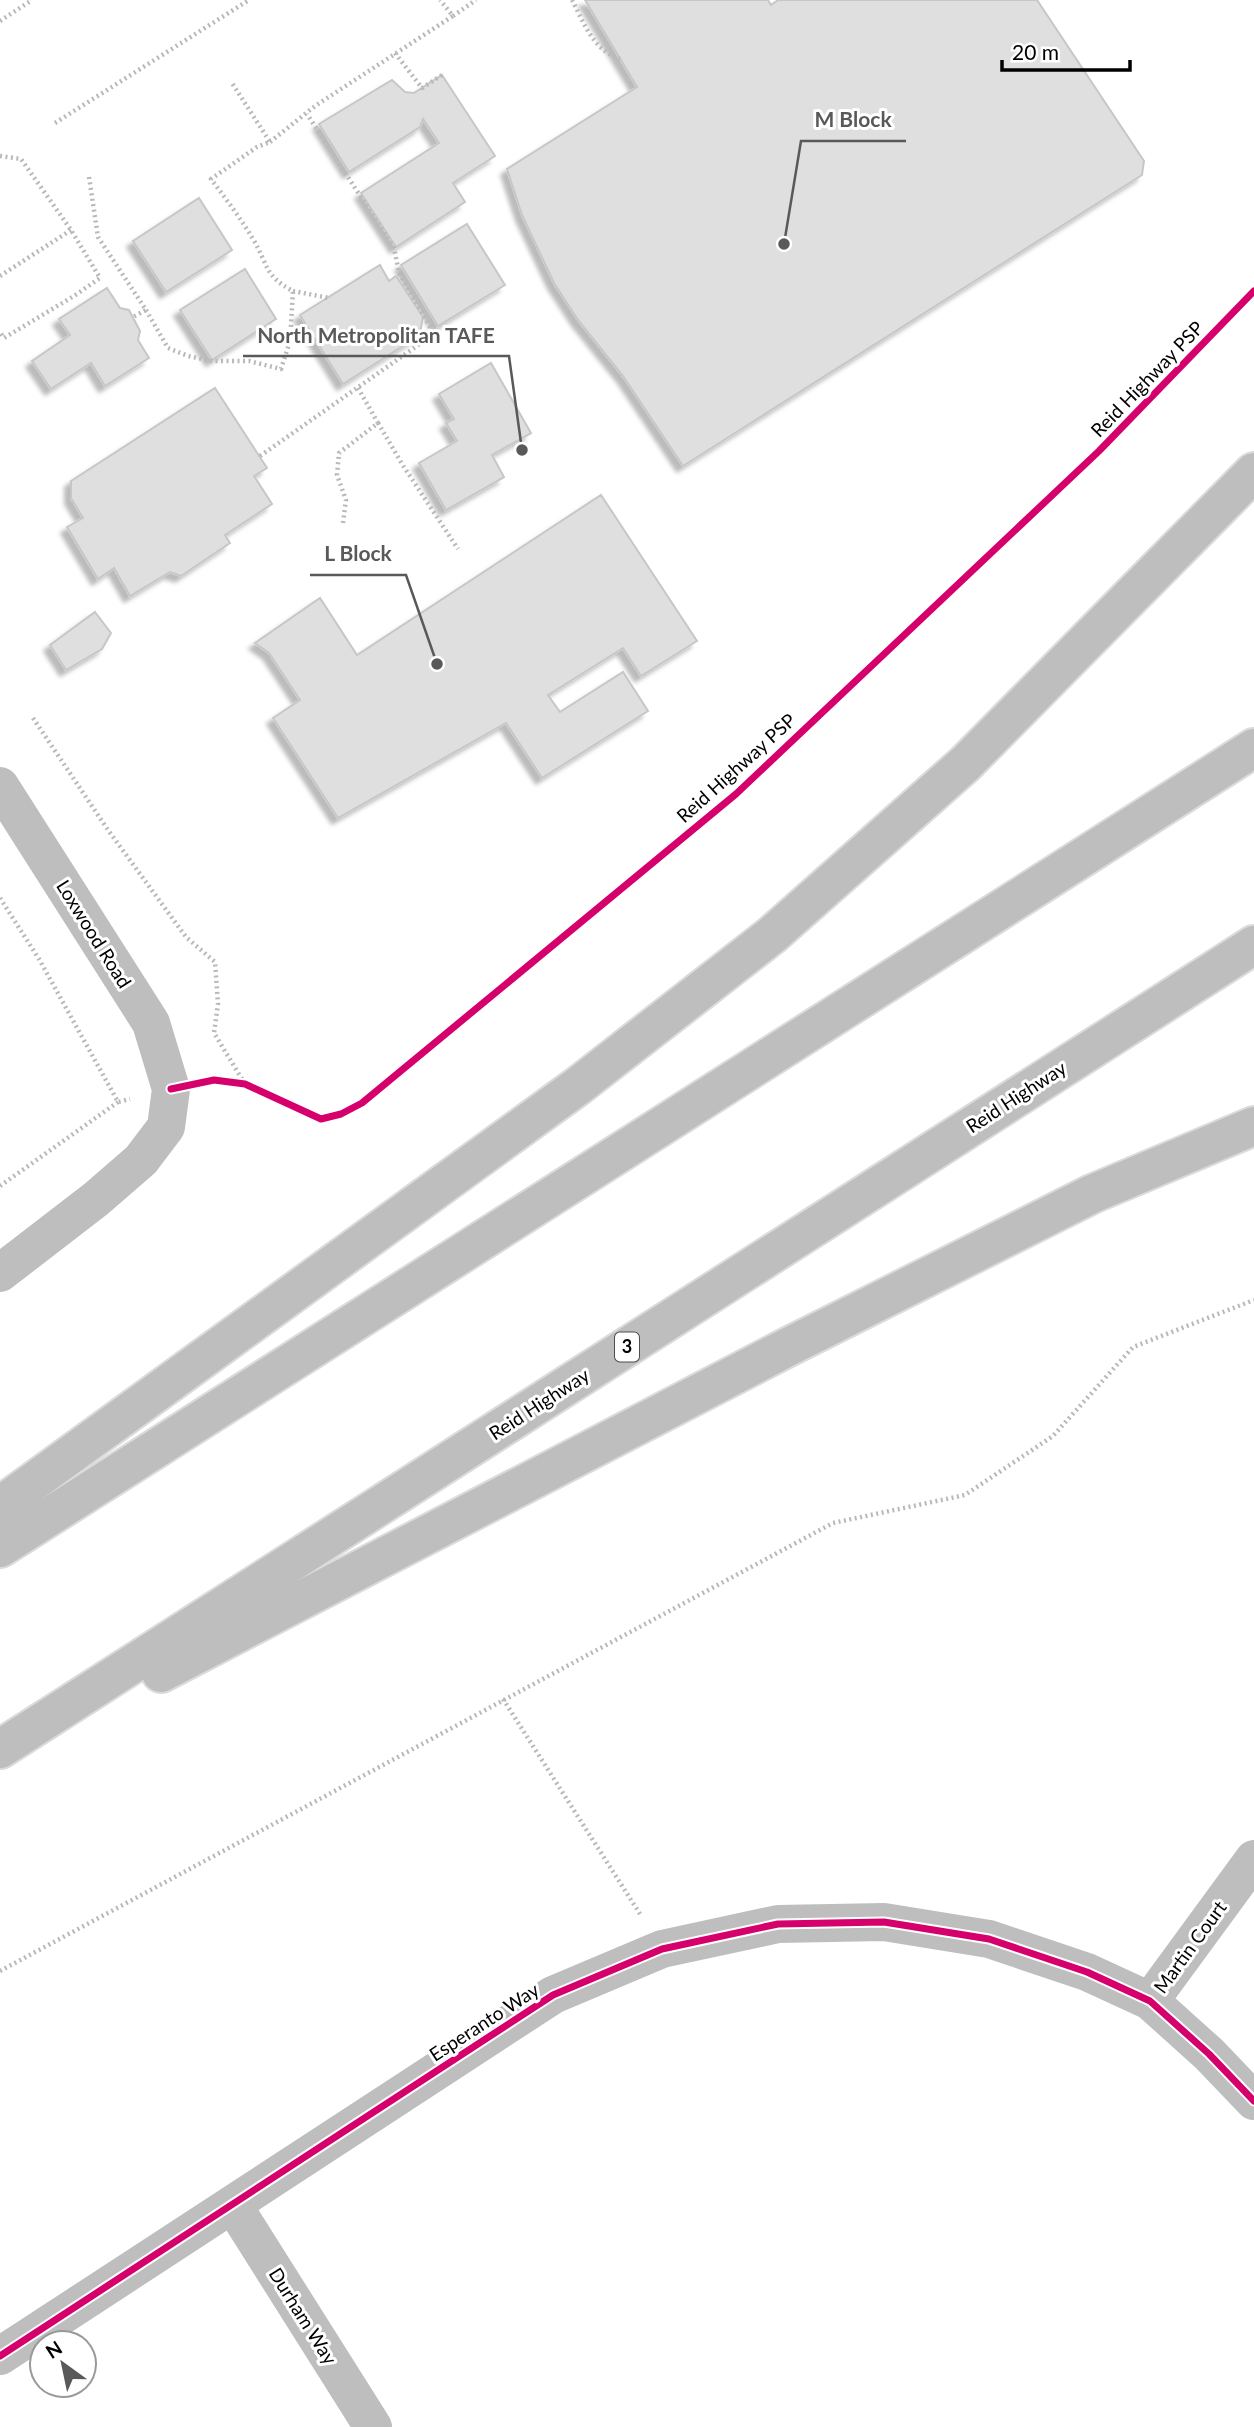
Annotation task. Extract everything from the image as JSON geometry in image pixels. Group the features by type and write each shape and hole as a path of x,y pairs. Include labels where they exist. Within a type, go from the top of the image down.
{"main road":[{"path":"0,1506 578,1086 772,935 965,764 1254,472"},
{"path":"0,1548 1254,748"},
{"name":"Loxwood Road","path":"0,786 151,1024 172,1089"},
{"name":"Reid Highway","path":"0,1749 1254,944"},
{"path":"0,1273 96,1199 141,1160 166,1127 172,1089"},
{"path":"0,1756 825,1328 1092,1194 1254,1126"},
{"name":"Martin Court","path":"1150,2001 1254,1859"},
{"name":"Esperanto Way","path":"0,2356 553,1995 662,1949 778,1924 884,1922 989,1939 1087,1972 1150,2001 1209,2054 1254,2101"},
{"name":"Durham Way","path":"233,2205 373,2427"}],"path":[{"path":"0,21 32,0"},
{"path":"55,123 249,0"},
{"path":"440,0 453,16"},
{"path":"329,298 293,292 276,282 254,241 211,179 257,147 270,142 315,106 477,0"},
{"path":"572,0 582,25 599,47 620,59"},
{"path":"396,53 422,88 442,75"},
{"path":"232,83 270,142"},
{"path":"260,457 433,334 399,273 394,248 307,114"},
{"path":"0,156 22,159 71,229 100,278 4,338 0,332"},
{"path":"89,177 98,237 168,348 212,361 249,361 281,369 290,341 293,292"},
{"path":"0,276 71,229"},
{"path":"133,317 146,310"},
{"path":"358,388 401,464 458,549"},
{"path":"343,523 346,499 337,475 339,453 378,423"},
{"path":"33,718 108,830 186,937 215,962 218,1004 214,1033 245,1084"},
{"path":"0,898 39,959 118,1101"},
{"path":"234,1083 245,1084 257,1090"},
{"path":"0,1186 118,1101 172,1089"},
{"path":"0,1970 833,1523 965,1495 1053,1436 1133,1347 1254,1300"},
{"path":"503,1699 662,1949"}],"building":[{"path":"585,0 768,0 771,5 778,0 1037,0 1144,161 1142,175 683,466 623,376 578,320 554,283 522,215 507,169 637,87"},
{"path":"442,75 495,156 453,183 465,202 396,247 361,193 439,143 423,119 420,127 349,172 319,124 392,80 405,92 414,93"},
{"path":"199,198 232,250 166,292 133,241"},
{"path":"467,224 505,285 438,326 401,265"},
{"path":"380,265 389,281 396,276 423,317 421,328 417,337 343,384 300,315"},
{"path":"245,269 276,319 212,360 180,310"},
{"path":"107,288 120,308 129,310 140,331 138,340 149,358 105,386 91,363 51,389 32,361 70,335 59,319"},
{"path":"491,363 531,433 492,455 504,477 446,510 419,463 457,441 446,423 454,419 439,394"},
{"path":"215,388 267,468 254,476 272,504 225,535 230,543 181,576 170,572 130,596 114,568 98,579 67,527 83,518 71,498 71,481"},
{"path":"601,495 697,641 641,676 623,648 548,695 560,712 623,672 648,711 542,778 506,723 338,818 273,718 300,700 269,653 255,643 320,598 357,655"},
{"path":"95,612 111,633 102,649 66,670 50,645"}],"cycle path":[{"name":"Reid Highway PSP","path":"171,1089 214,1080 245,1084 321,1119 341,1114 362,1103 736,794 1099,451 1254,291"},
{"path":"0,2356 553,1995 662,1949 778,1924 884,1922 989,1939 1087,1972 1150,2001 1209,2054 1254,2101"}],"place":[{"name":"M Block","path":"784,244"},
{"name":"North Metropolitan TAFE","path":"522,450"},
{"name":"L Block","path":"437,664"}]}
